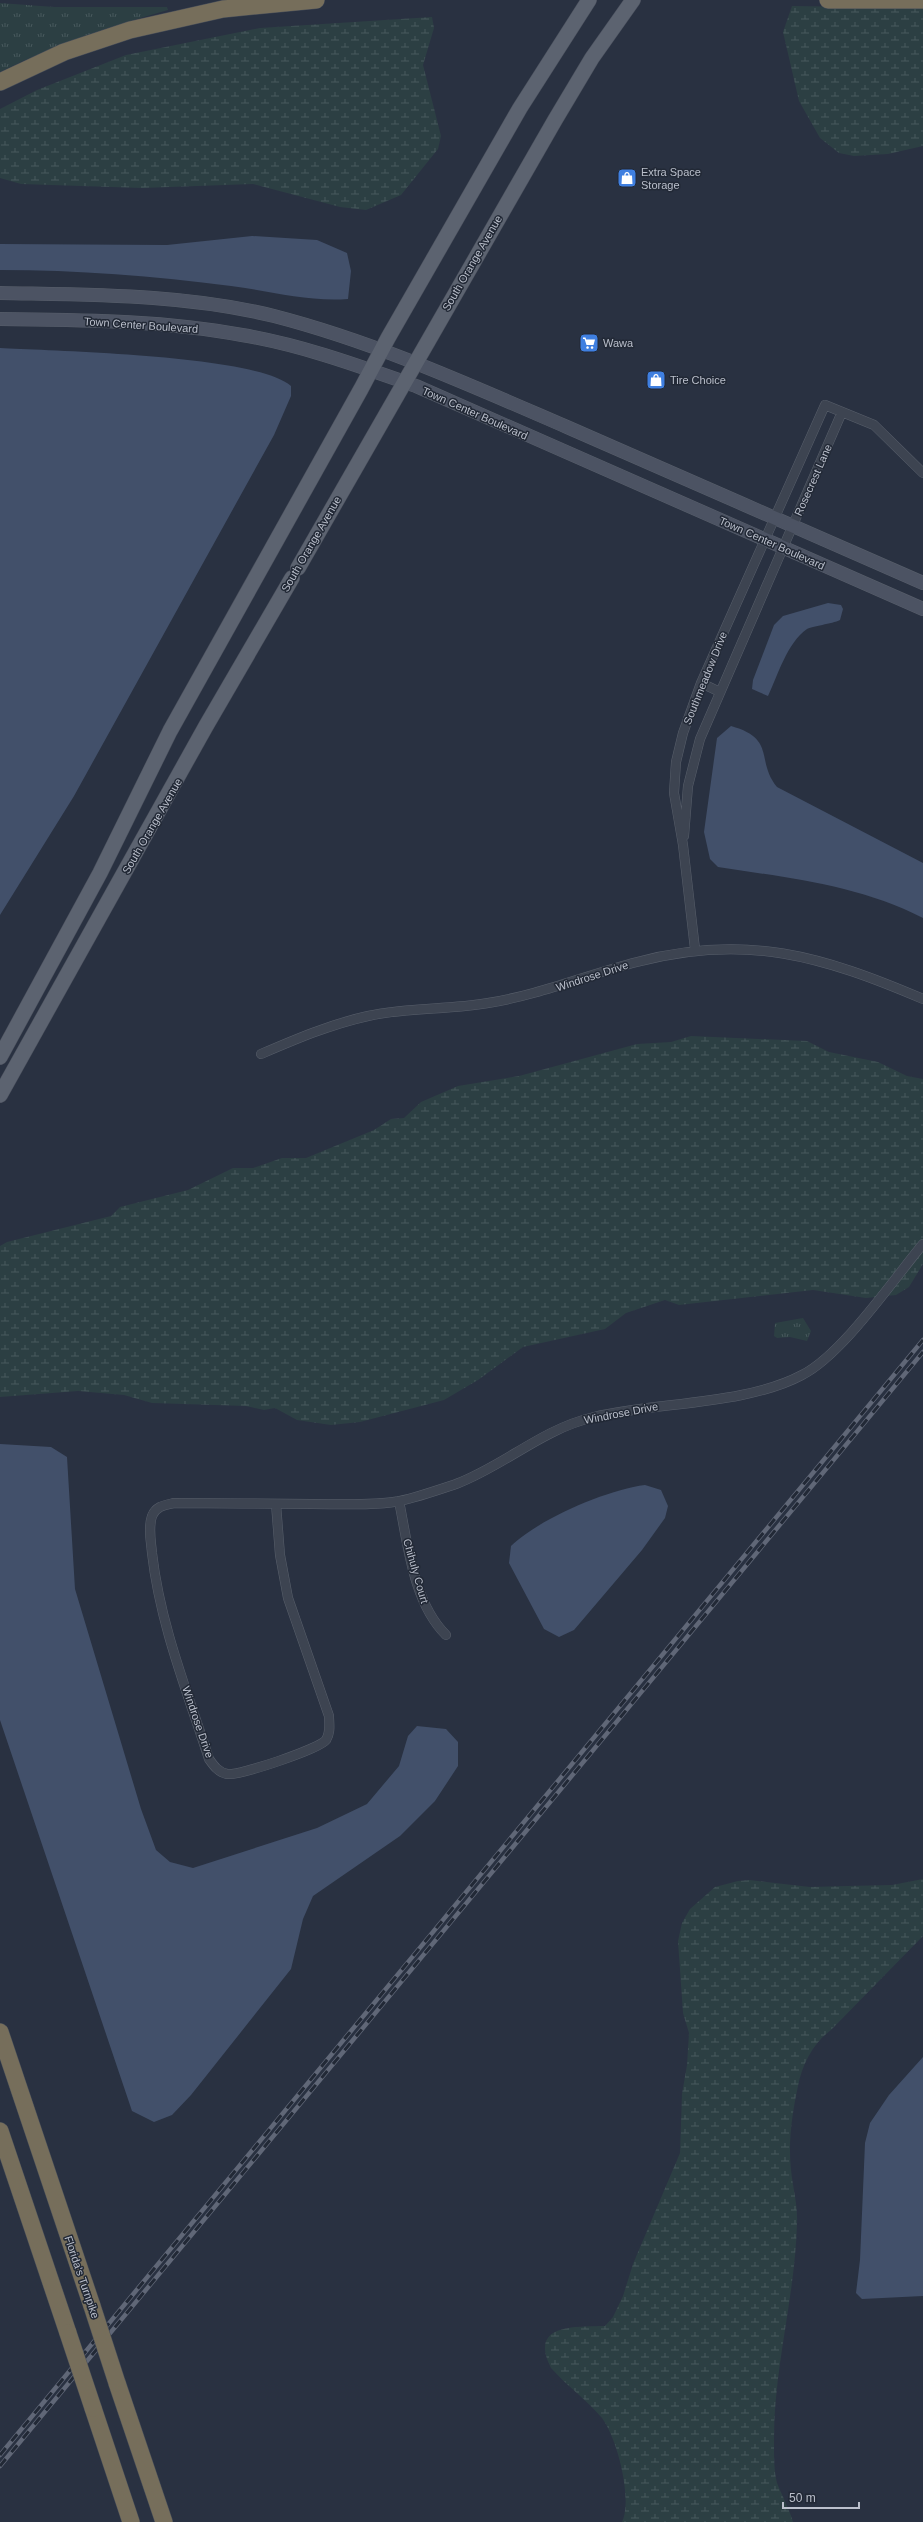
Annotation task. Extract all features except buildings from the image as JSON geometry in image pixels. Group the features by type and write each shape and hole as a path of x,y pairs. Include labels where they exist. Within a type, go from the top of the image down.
{"highway":[{"path":"0,82 64,52 130,30 224,9 316,0"},
{"path":"828,0 923,0"},
{"name":"Florida's Turnpike","path":"0,2032 164,2522"},
{"path":"0,2130 131,2522"}],"main road":[{"name":"South Orange Avenue","path":"0,1057 100,873 174,724 381,350 545,67 589,0"},
{"name":"South Orange Avenue","path":"0,1095 206,726 554,120 592,58 633,0"},
{"name":"Town Center Boulevard","path":"0,293 150,297 214,305 273,316 381,350 472,386 923,583"},
{"name":"Town Center Boulevard","path":"0,319 166,324 242,334 306,350 371,370 403,382 923,609"}],"street":[{"name":"Rosecrest Lane","path":"775,518 825,405 842,412 783,547"},
{"path":"842,412 874,425 923,473"},
{"name":"Southmeadow Drive","path":"695,949 683,845 674,793 676,762 683,733 701,683 775,518"},
{"name":"Southmeadow Drive","path":"683,845 688,786 700,739 783,547"},
{"path":"701,683 720,692"},
{"name":"Windrose Drive","path":"261,1054 317,1031 368,1016 425,1007 486,1004 548,990 636,962 695,949 756,949 806,956 864,974 923,999"},
{"name":"Windrose Drive","path":"276,1504 280,1555 288,1598 329,1716 330,1729 326,1740 314,1747 244,1771 228,1774 217,1770 209,1759 168,1635 156,1587 150,1530 152,1516 160,1506 167,1505 276,1504 353,1504 400,1501 455,1484 481,1473 538,1438 576,1421 623,1410 725,1397 771,1387 802,1375 824,1360 844,1340 923,1244"},
{"name":"Chihuly Court","path":"400,1501 416,1577 427,1608 436,1625 446,1635"}],"green space":[{"path":"0,3 54,7 167,7 168,10 82,37 41,53 0,72"},
{"path":"792,6 923,8 923,146 888,154 854,156 839,153 820,138 799,101 783,32"},
{"path":"432,17 434,28 423,65 441,136 438,149 401,195 366,210 340,207 253,184 142,188 21,184 0,178 0,109 37,90 126,55 260,28"},
{"path":"691,1036 807,1041 829,1052 878,1062 907,1076 923,1079 923,1264 909,1287 896,1295 866,1298 813,1290 679,1305 665,1300 626,1313 605,1329 523,1347 478,1380 444,1400 360,1422 331,1425 297,1420 275,1408 264,1410 246,1406 152,1403 124,1395 78,1391 0,1397 0,1246 7,1242 111,1216 120,1207 188,1190 233,1168 253,1168 282,1158 306,1158 374,1130 391,1119 404,1118 421,1102 458,1086 519,1076 637,1044 671,1042"},
{"path":"803,1318 811,1331 807,1341 790,1337 777,1338 774,1336 775,1323"},
{"path":"923,1879 923,1936 819,2041 805,2062 796,2096 792,2118 790,2149 791,2170 797,2210 797,2224 792,2279 777,2389 774,2444 777,2483 793,2522 622,2522 625,2512 626,2499 622,2469 608,2427 590,2405 551,2368 546,2353 546,2343 550,2335 558,2330 605,2326 613,2317 623,2296 633,2264 680,2153 682,2094 687,2065 689,2033 683,2013 678,1941 682,1923 690,1909 715,1887 738,1881 750,1880 810,1887 892,1885"}],"water":[{"path":"252,236 317,240 347,253 351,271 348,299 333,300 304,298 231,286 173,279 87,272 0,270 0,244 167,245"},
{"path":"0,348 153,356 239,367 271,376 291,386 291,396 274,435 74,796 0,915"},
{"path":"828,603 841,605 843,609 840,620 807,629 800,635 794,642 784,660 768,696 752,689 753,680 774,625 783,616"},
{"path":"731,726 745,731 754,737 760,744 767,768 777,787 923,863 923,918 874,898 848,890 797,879 718,867 710,859 704,832 717,738"},
{"path":"0,1444 51,1447 67,1457 75,1589 141,1809 156,1850 170,1862 193,1868 317,1828 367,1804 399,1766 408,1736 417,1726 446,1729 458,1742 458,1766 435,1801 400,1836 313,1896 303,1919 291,1969 191,2095 172,2115 154,2122 132,2111 0,1720"},
{"path":"645,1485 661,1490 668,1506 665,1518 642,1550 574,1630 559,1637 544,1629 509,1563 511,1546 538,1526 574,1507 612,1493"},
{"path":"923,2057 923,2296 862,2299 856,2293 860,2260 865,2143 870,2123 889,2095"}],"railway":[{"path":"0,2455 923,1340"},
{"path":"0,2466 923,1352"}],"place":[{"name":"Extra Space Storage","path":"627,178"},
{"name":"Wawa","path":"589,343"},
{"name":"Tire Choice","path":"656,380"}]}
